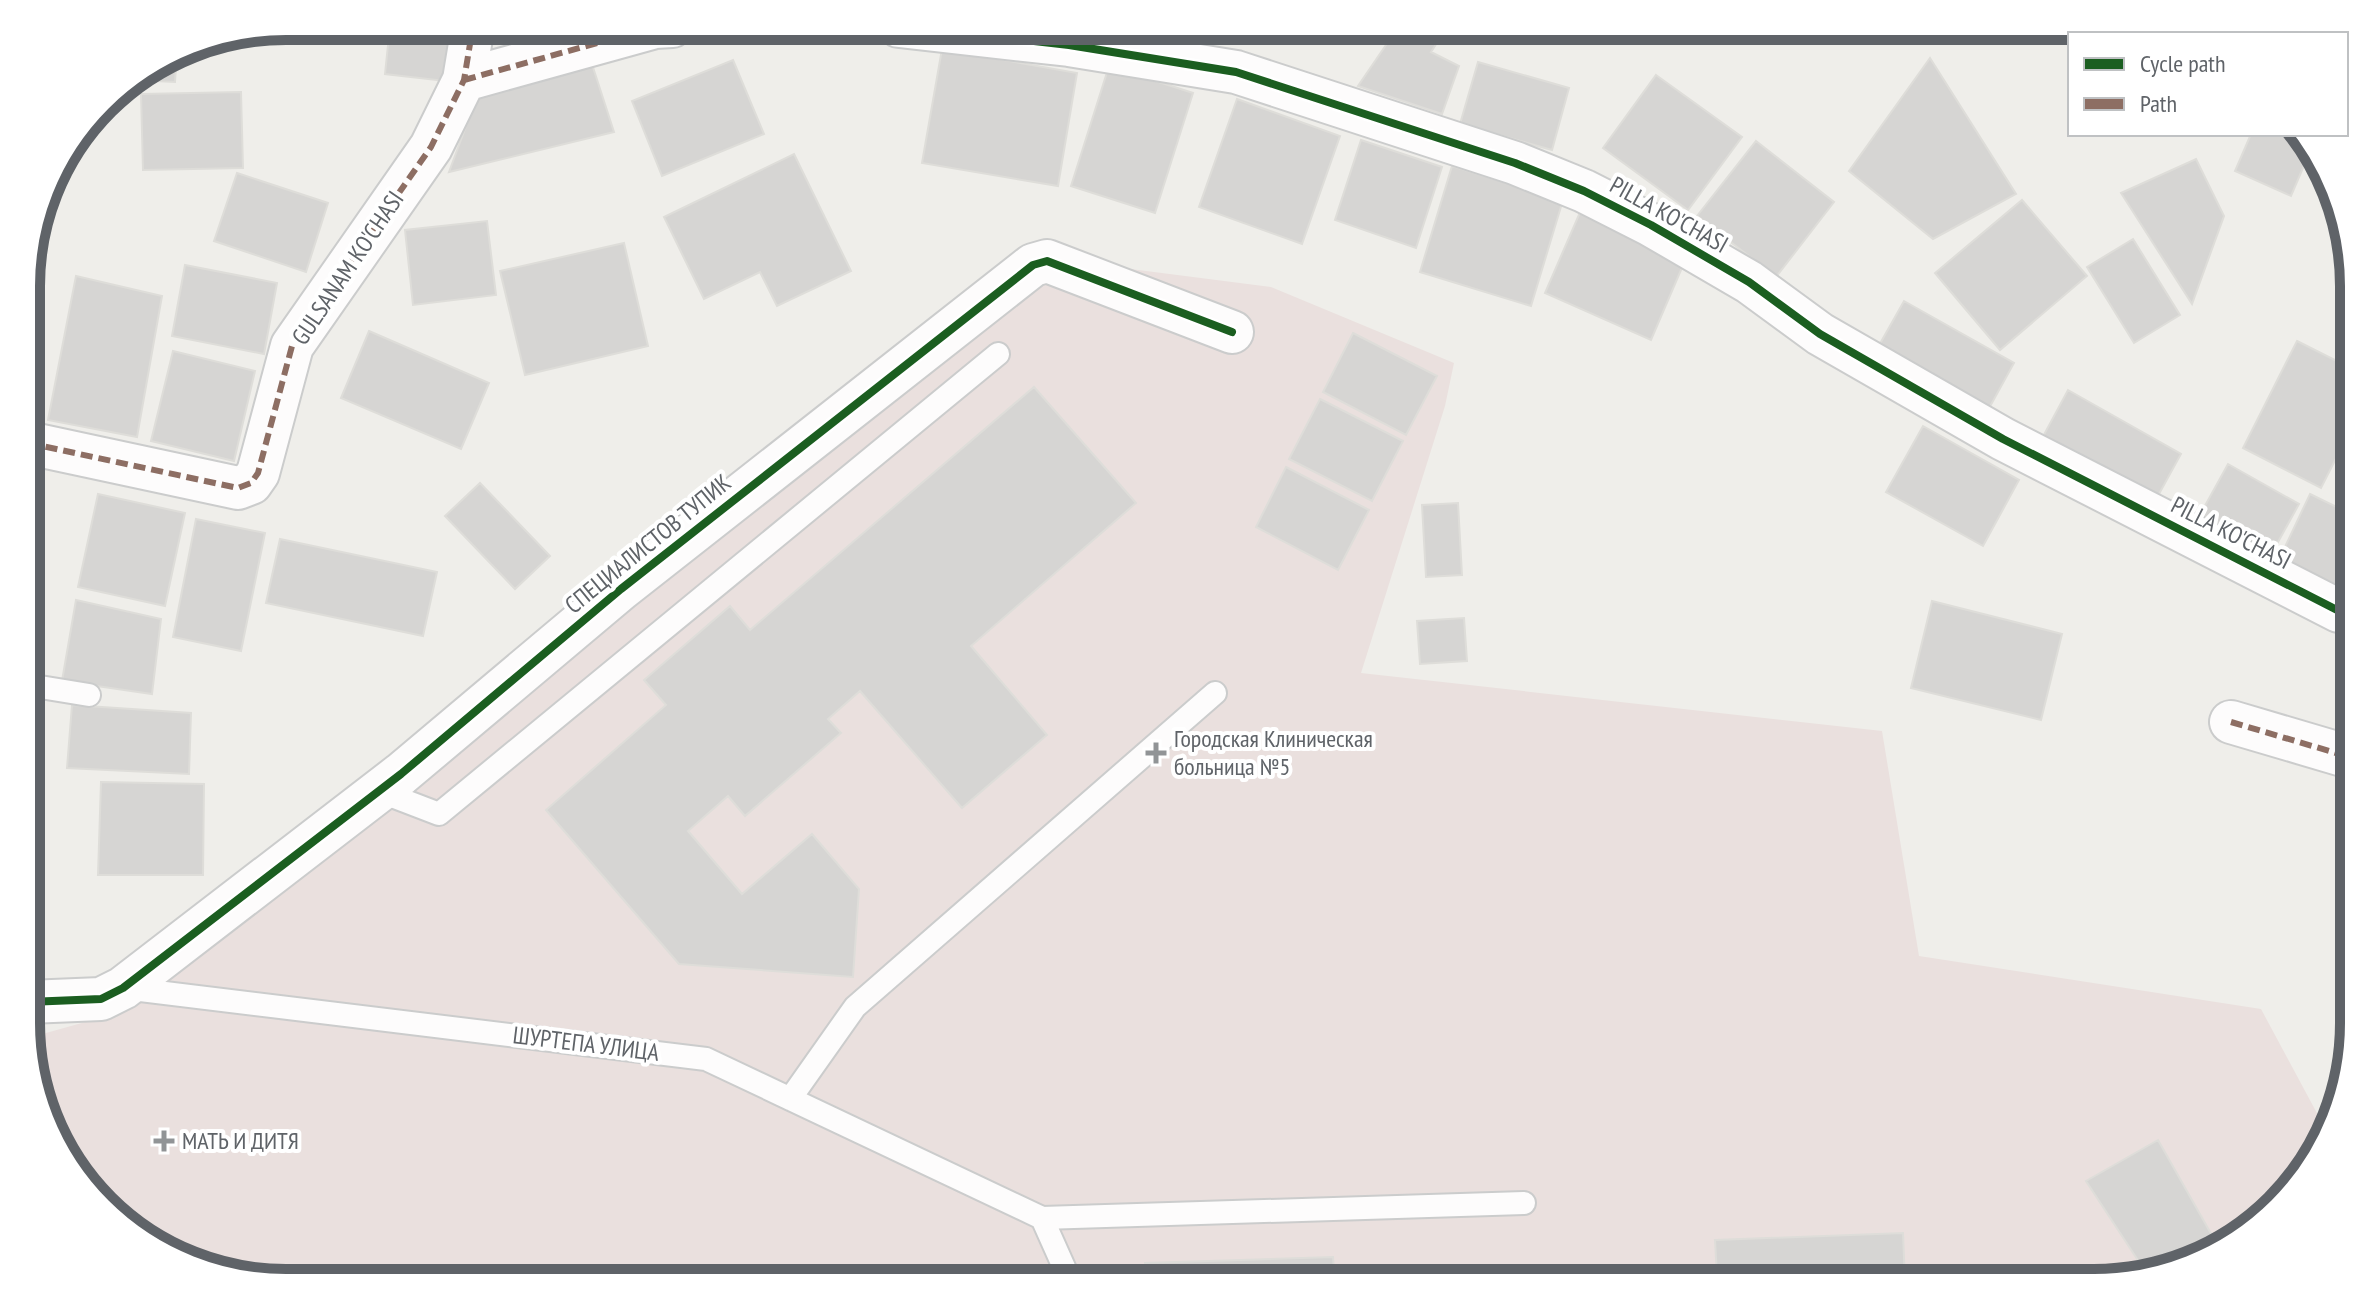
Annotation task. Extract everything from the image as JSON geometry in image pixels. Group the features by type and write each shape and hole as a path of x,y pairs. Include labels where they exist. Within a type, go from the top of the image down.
{"street":[{"name":"GULSANAM KO'CHASI","path":"40,446 238,488 251,483 258,473 292,346 431,147 464,80 471,40"},
{"path":"464,80 608,40"},
{"name":"PILLA KO'CHASI","path":"1024,40 1236,72 1515,163 1584,191 1651,225 1749,282 1820,334 2003,439 2339,611"},
{"name":"СПЕЦИАЛИСТОВ ТУПИК","path":"123,988 379,791 621,589 1033,265 1047,261 1232,332"},
{"path":"2231,722 2339,754"},
{"name":"ШУРТЕПА УЛИЦА","path":"40,1002 101,999 123,988"}],"lane":[{"path":"379,791 439,814 998,354"},
{"path":"40,687 89,695"},
{"path":"790,1099 855,1007 1215,693"},
{"name":"ШУРТЕПА УЛИЦА","path":"123,988 706,1059 1042,1218"},
{"path":"1065,1269 1042,1218 1524,1203"}],"shaded area":[{"name":"Городская Клиническая больница №5","path":"1076,262 1271,287 1454,363 1445,406 1361,673 1882,731 1919,956 2261,1009 2320,1119 2289,1173 2268,1197 2231,1228 2173,1256 2110,1268 286,1269 222,1261 163,1236 136,1218 101,1185 81,1160 65,1132 45,1071 41,1034 114,1014 621,589"}],"building":[{"path":"389,40 449,40 445,81 385,74"},
{"path":"1389,40 1439,40 1431,52 1459,66 1442,114 1358,86"},
{"path":"942,49 1077,73 1058,186 922,163"},
{"path":"590,58 614,132 449,172 482,83"},
{"path":"1930,58 2016,194 1933,239 1849,171"},
{"path":"733,60 764,134 662,176 632,101"},
{"path":"1478,62 1569,88 1552,150 1460,124"},
{"path":"1109,66 1193,93 1155,213 1071,186"},
{"path":"176,67 175,82 151,81"},
{"path":"1656,75 1742,137 1688,210 1603,148"},
{"path":"241,92 243,168 143,170 141,94"},
{"path":"1237,99 1340,136 1302,244 1199,207"},
{"path":"2250,136 2289,136 2306,161 2291,196 2235,171"},
{"path":"1361,140 1442,167 1416,248 1335,220"},
{"path":"1756,141 1834,202 1776,277 1697,216"},
{"path":"794,154 851,271 777,306 760,272 704,299 664,217"},
{"path":"2196,159 2224,216 2192,304 2121,193"},
{"path":"1452,166 1563,200 1531,306 1420,272"},
{"path":"237,173 328,203 306,272 214,241"},
{"path":"2022,200 2087,276 2000,350 1935,273"},
{"path":"1581,210 1687,256 1651,340 1545,293"},
{"path":"487,221 496,295 413,305 405,230"},
{"path":"2133,239 2180,315 2134,343 2087,267"},
{"path":"624,243 648,346 525,375 500,271"},
{"path":"185,265 277,283 264,354 172,336"},
{"path":"76,276 162,296 137,437 48,420"},
{"path":"1904,301 2014,363 1987,412 1877,349"},
{"path":"369,331 489,383 461,449 341,398"},
{"path":"1353,333 1437,376 1406,435 1323,392"},
{"path":"2297,341 2339,362 2339,453 2321,488 2243,448"},
{"path":"173,351 255,371 234,461 151,441"},
{"path":"1034,387 1136,503 971,646 1047,735 962,808 860,691 828,719 841,733 745,816 728,796 688,831 742,894 812,834 859,889 853,977 679,964 546,810 666,705 644,680 730,606 750,630"},
{"path":"2068,390 2181,454 2153,505 2040,442"},
{"path":"1320,399 1403,441 1372,501 1289,459"},
{"path":"1923,426 2019,480 1983,546 1886,492"},
{"path":"2228,464 2299,504 2267,562 2196,522"},
{"path":"1286,467 1369,510 1338,570 1256,527"},
{"path":"480,483 550,556 515,589 445,516"},
{"path":"98,494 185,513 165,606 78,587"},
{"path":"2310,494 2339,508 2339,598 2275,568"},
{"path":"1458,503 1462,575 1426,577 1422,505"},
{"path":"196,519 265,533 241,651 173,637"},
{"path":"280,539 437,572 423,636 266,603"},
{"path":"76,600 161,619 152,694 62,681"},
{"path":"1932,601 2062,634 2041,720 1911,688"},
{"path":"1464,618 1467,661 1420,664 1417,621"},
{"path":"72,705 191,713 189,774 67,768"},
{"path":"101,782 204,784 203,875 98,875"},
{"path":"2158,1140 2213,1238 2173,1256 2141,1264 2086,1181"},
{"path":"1903,1233 1904,1268 1717,1268 1715,1240"},
{"path":"1333,1257 1334,1268 1145,1269 1145,1263"}],"marked path":[{"path":"40,446 238,488 251,483 258,473 292,346 431,147 464,80 471,40"},
{"path":"464,80 608,40"},
{"path":"2231,722 2339,754"}],"cycle path":[{"path":"1024,40 1236,72 1515,163 1584,191 1651,225 1749,282 1820,334 2003,439 2339,611"},
{"path":"40,1002 101,999 123,988 401,774 621,589 1033,265 1047,261 1232,332"}],"place":[{"name":"Городская Клиническая больница №5","path":"1156,753"},
{"name":"МАТЬ И ДИТЯ","path":"164,1141"}]}
